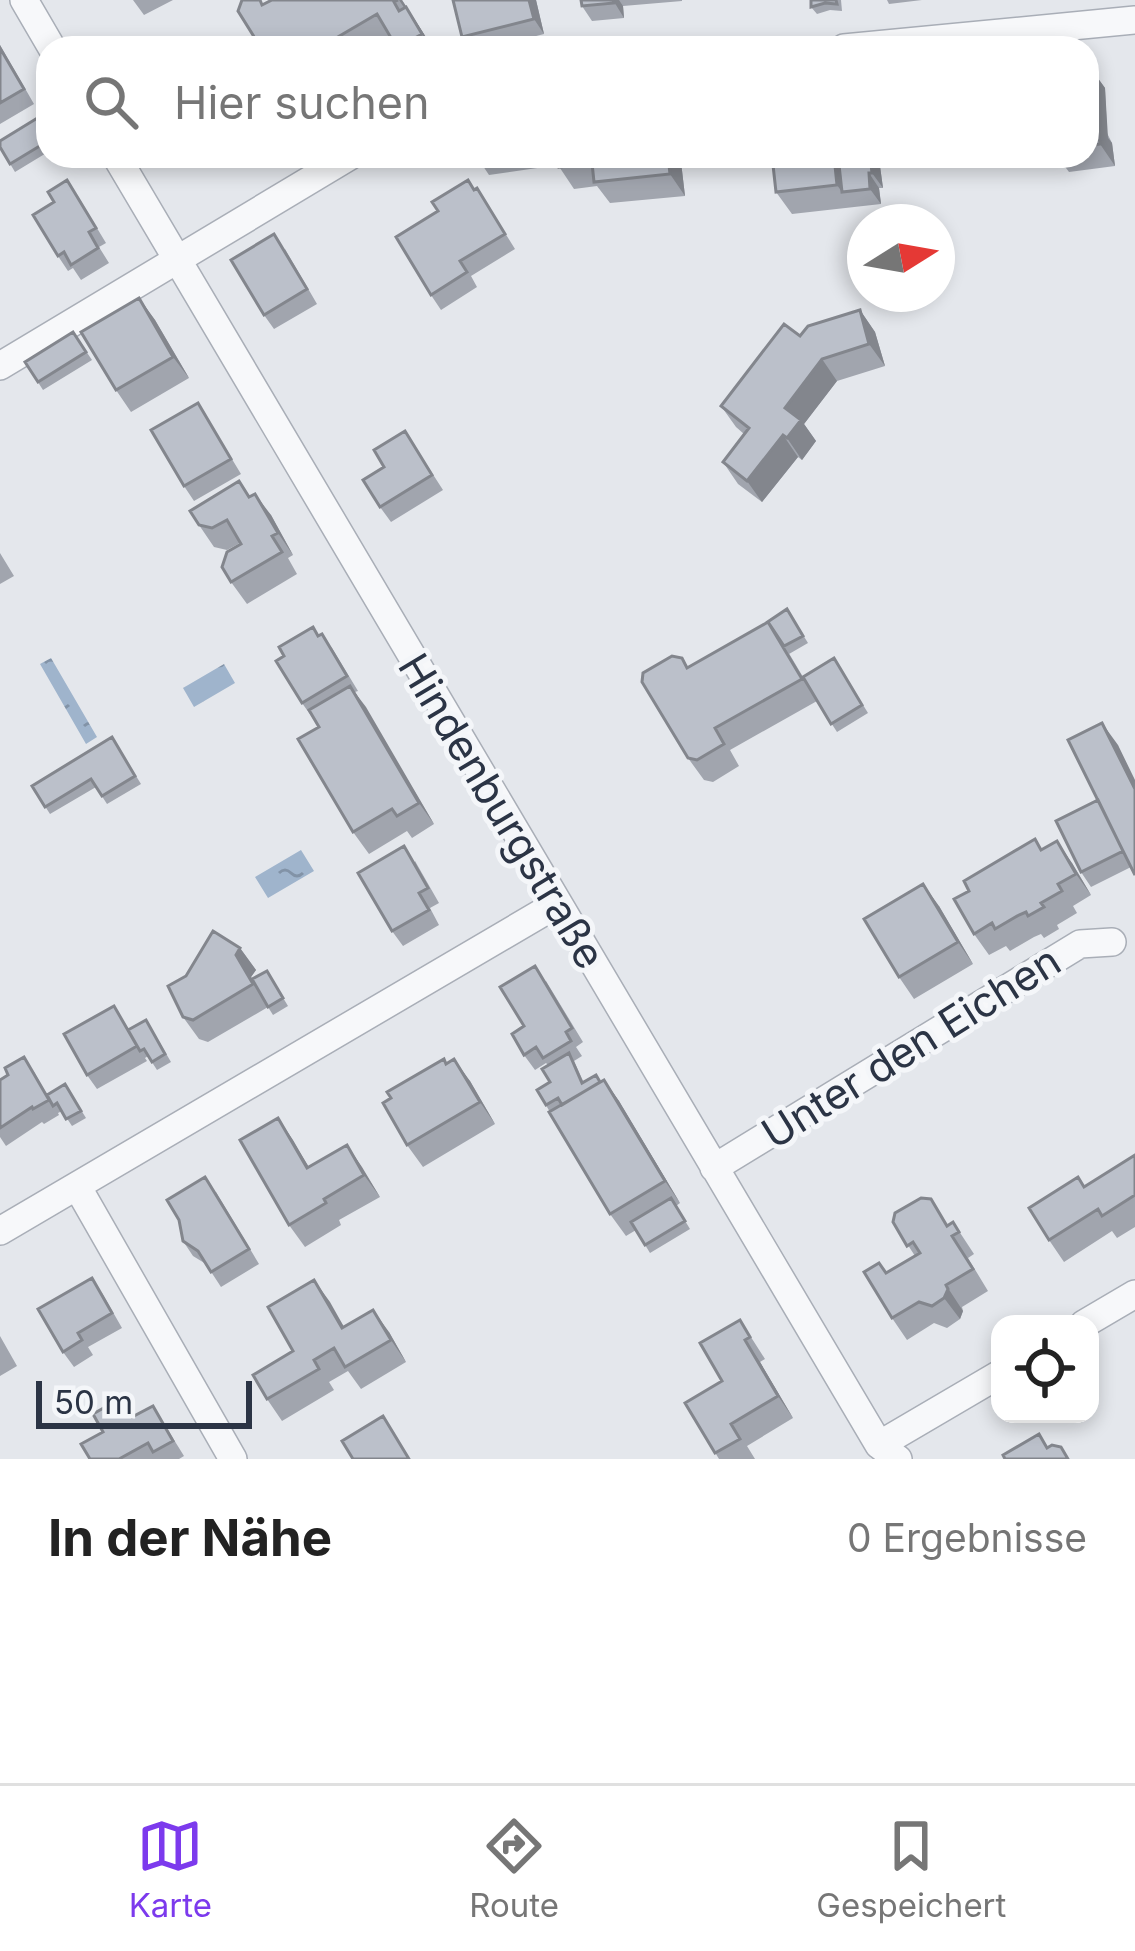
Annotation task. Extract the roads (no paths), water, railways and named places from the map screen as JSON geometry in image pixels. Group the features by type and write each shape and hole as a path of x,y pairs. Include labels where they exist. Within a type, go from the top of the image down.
{"street":[{"path":"24,0 45,36"},
{"path":"969,36 1135,20"},
{"name":"Hindenburgstraße","path":"123,168 714,1168 889,1452"},
{"path":"0,366 330,168"},
{"path":"0,1231 557,904"},
{"name":"Unter den Eichen","path":"714,1168 1079,944 1112,942"},
{"path":"77,1186 233,1459"},
{"path":"1099,1315 1135,1294"},
{"path":"889,1452 991,1379"}],"water":[{"path":"51,658 97,737 86,744 40,664"},
{"path":"224,664 235,683 194,707 183,688"},
{"path":"301,850 314,871 268,898 255,877"}]}
